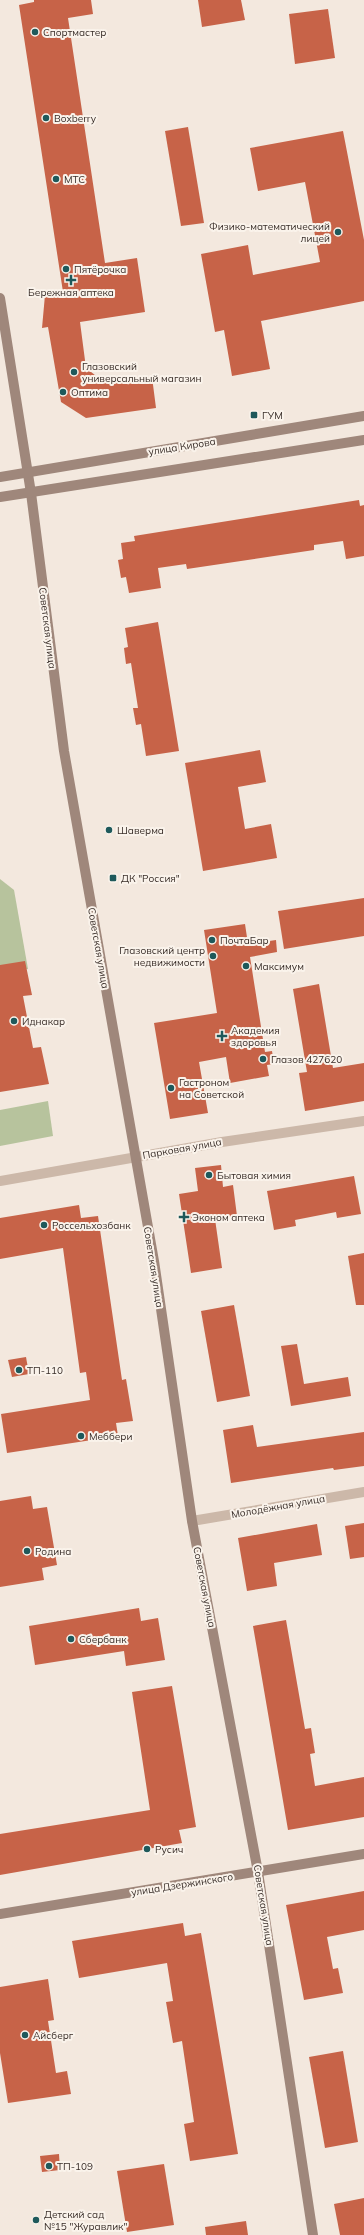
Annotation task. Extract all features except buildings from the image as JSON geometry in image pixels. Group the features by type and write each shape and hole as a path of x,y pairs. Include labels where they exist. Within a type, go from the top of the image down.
{"street":[{"name":"Советская улица","path":"0,298 31,493 64,751 136,1156 192,1521 258,1872 314,2235"},
{"name":"улица Кирова","path":"0,477 364,416"},
{"path":"0,498 364,440"},
{"name":"Парковая улица","path":"0,1181 136,1156 364,1121"},
{"name":"Молодёжная улица","path":"192,1521 364,1492"},
{"name":"улица Дзержинского","path":"0,1914 364,1854"}],"green space":[{"path":"0,879 14,890 28,969 0,974"},
{"path":"48,1101 53,1136 0,1146 0,1110"}],"place":[{"name":"Спортмастер","path":"35,32"},
{"name":"Boxberry","path":"46,118"},
{"name":"МТС","path":"56,179"},
{"name":"Физико-математический лицей","path":"338,232"},
{"name":"Пятёрочка","path":"66,269"},
{"name":"Бережная аптека","path":"71,280"},
{"name":"Глазовский универсальный магазин","path":"74,372"},
{"name":"Оптима","path":"63,392"},
{"name":"ГУМ","path":"254,415"},
{"name":"Шаверма","path":"109,830"},
{"name":"ДК \"Россия\"","path":"113,878"},
{"name":"ПочтаБар","path":"212,940"},
{"name":"Глазовский центр недвижимости","path":"213,956"},
{"name":"Максимум","path":"246,966"},
{"name":"Иднакар","path":"14,1021"},
{"name":"Академия здоровья","path":"222,1036"},
{"name":"Глазов 427620","path":"263,1059"},
{"name":"Гастроном на Советской","path":"171,1088"},
{"name":"Бытовая химия","path":"209,1175"},
{"name":"Эконом аптека","path":"184,1217"},
{"name":"Россельхозбанк","path":"44,1225"},
{"name":"ТП-110","path":"19,1370"},
{"name":"Меббери","path":"81,1436"},
{"name":"Родина","path":"27,1551"},
{"name":"Сбербанк","path":"71,1639"},
{"name":"Русич","path":"147,1849"},
{"name":"Айсберг","path":"25,2035"},
{"name":"ТП-109","path":"49,2166"},
{"name":"Детский сад №15 \"Журавлик\"","path":"36,2220"}]}
